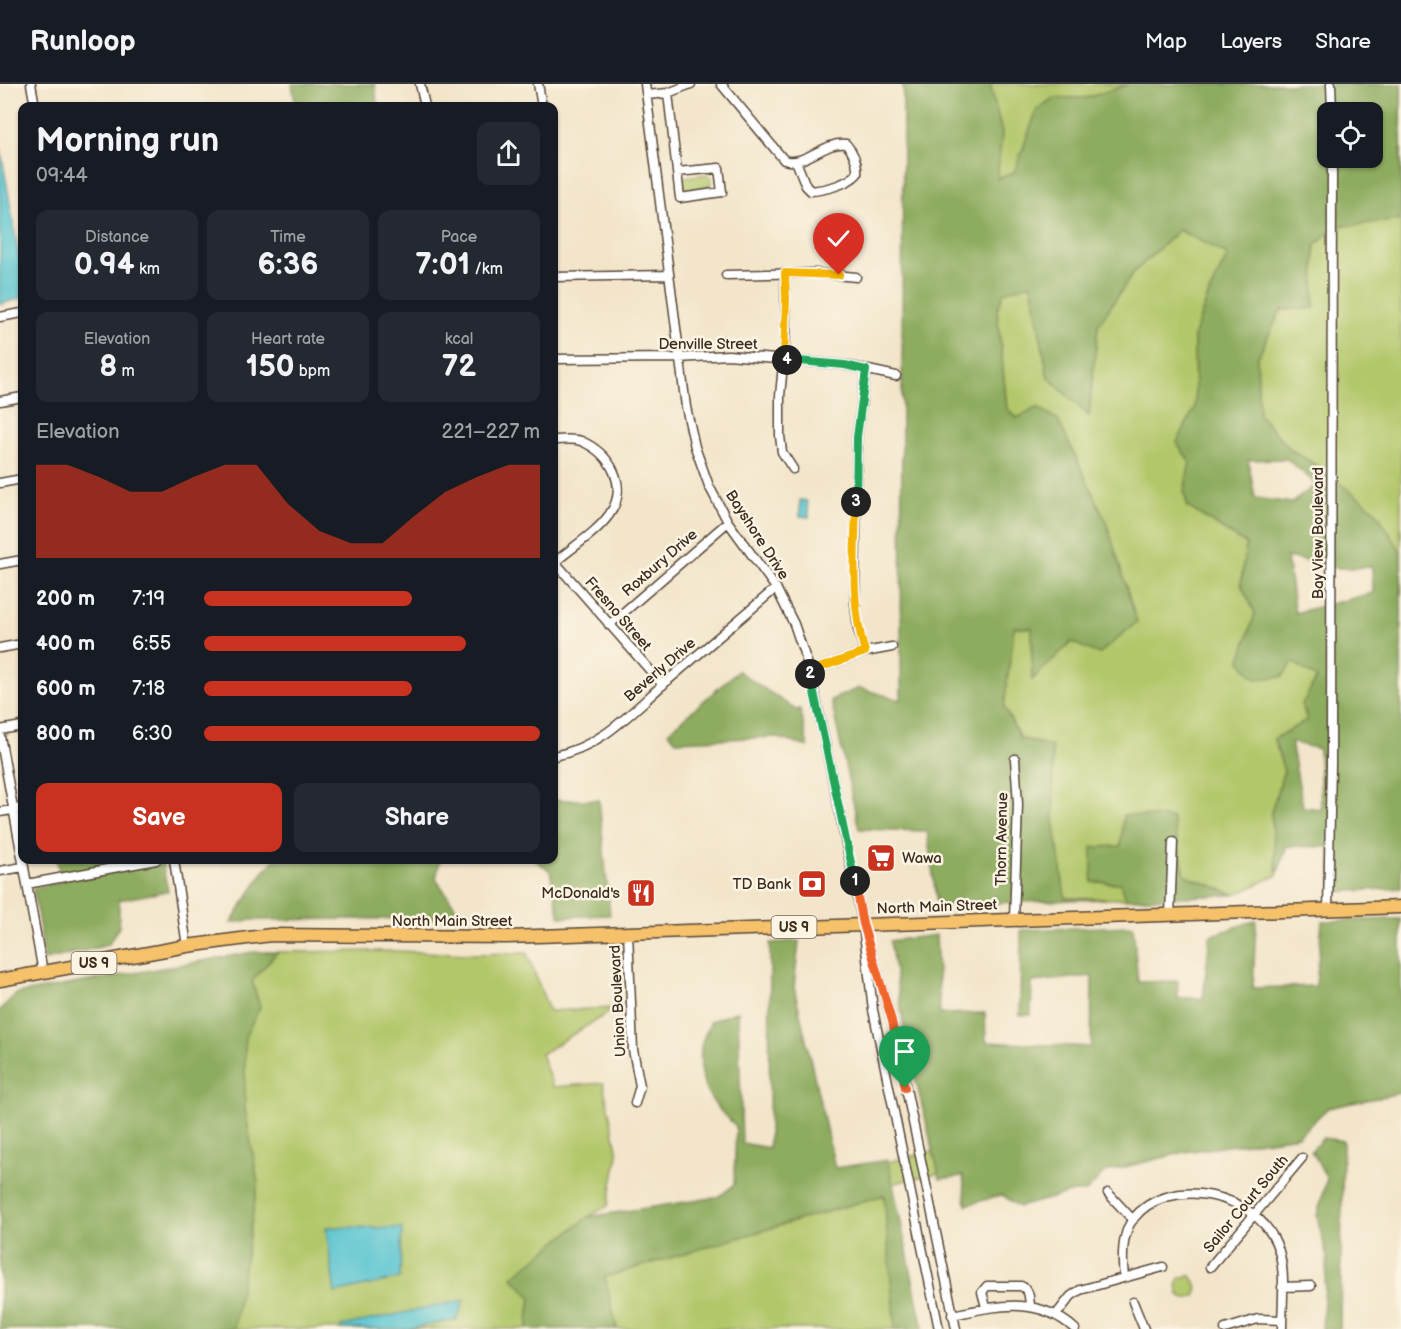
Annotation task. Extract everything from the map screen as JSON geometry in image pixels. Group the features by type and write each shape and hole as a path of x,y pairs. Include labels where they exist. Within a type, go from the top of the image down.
{"highway":[{"name":"North Main Street","path":"187,946 260,936 290,935 507,937 1401,907"},
{"name":"US 9","path":"0,980 187,946"}],"street":[{"path":"31,84 35,102"},
{"path":"420,84 424,102"},
{"path":"538,84 541,102"},
{"name":"Bayshore Drive","path":"645,84 686,407 695,447 709,486 728,522 776,588 794,624 810,671 863,924"},
{"path":"647,95 668,93 691,84"},
{"path":"721,84 784,160 792,162 796,160 832,144 846,144 852,150 857,174 854,178 811,191 806,186 796,160"},
{"path":"1331,84 1332,102"},
{"path":"668,93 677,172 680,198 722,192 719,168 677,172"},
{"name":"Bay View Boulevard","path":"1328,909 1331,764 1332,168"},
{"path":"785,273 786,309 780,396 780,436 782,452 793,469"},
{"path":"726,274 785,273 856,277"},
{"path":"558,277 669,275"},
{"path":"0,317 18,314"},
{"name":"Denville Street","path":"558,359 680,358 728,355 845,365 896,376"},
{"path":"865,652 858,629 855,603 857,437 866,370"},
{"path":"0,401 18,398"},
{"path":"558,440 579,440 601,452 614,468 618,492 615,506 607,518 558,559"},
{"path":"0,483 18,480"},
{"name":"Roxbury Drive","path":"609,625 728,522"},
{"path":"0,564 18,562"},
{"name":"Fresno Street","path":"558,567 663,685"},
{"name":"Beverly Drive","path":"558,755 570,753 598,741 615,729 776,588"},
{"path":"0,648 18,645"},
{"path":"810,671 865,652 892,647"},
{"path":"0,730 18,727"},
{"path":"0,736 18,838"},
{"name":"Thorn Avenue","path":"1014,920 1018,804 1015,759"},
{"path":"0,812 18,809"},
{"path":"1170,915 1173,842"},
{"path":"22,864 43,972"},
{"path":"27,884 134,864"},
{"path":"175,864 187,946"},
{"path":"0,871 23,867"},
{"path":"863,924 892,1021 956,1329"},
{"path":"863,924 876,1022 939,1329"},
{"name":"Union Boulevard","path":"628,933 633,1050 640,1086 635,1103"},
{"name":"Sailor Court South","path":"1210,1267 1302,1158"},
{"path":"1108,1193 1133,1220"},
{"path":"1124,1277 1123,1253 1127,1232 1133,1220 1148,1206 1173,1195 1197,1194 1233,1201 1255,1214 1269,1230 1277,1244 1281,1262 1282,1324 1258,1319 1225,1329"},
{"path":"1056,1315 1071,1296 1080,1290 1163,1267"},
{"path":"986,1307 982,1292 987,1287 1022,1286 1029,1293 1030,1306"},
{"path":"1282,1287 1311,1286"},
{"path":"1133,1302 1144,1329"},
{"path":"952,1315 986,1307 1030,1306 1056,1315 1075,1329"}],"green space":[{"path":"292,84 375,84 377,102 295,102"},
{"path":"903,84 990,84 1002,133 997,179 1014,173 1037,110 1053,98 1087,98 1129,84 1401,84 1401,220 1334,227 1315,246 1314,308 1281,310 1257,359 1259,415 1291,450 1313,463 1375,510 1401,552 1401,888 1332,892 1330,847 1287,846 1277,875 1271,812 1284,771 1274,739 1307,720 1302,704 1317,678 1293,662 1282,677 1256,679 1240,661 1255,613 1241,584 1246,544 1188,507 1184,492 1190,462 1177,443 1195,407 1194,335 1210,291 1228,255 1179,230 1134,272 1098,325 1089,416 1048,377 1031,284 1004,292 997,310 1007,409 1017,418 1038,407 1058,420 1106,521 1137,622 1099,654 1071,642 1032,680 1032,628 1014,627 1004,707 1020,738 1052,747 1054,820 1065,898 1107,899 937,905 927,831 859,829 831,700 859,688 901,700","holes":["1287,459 1316,484 1292,503 1255,498 1248,460","1287,557 1340,568 1372,567 1373,593 1295,613","1291,742 1319,749 1321,809 1303,807"]},
{"path":"990,84 1129,84 1087,98 1053,98 1037,110 1014,173 996,179 1002,133"},
{"path":"1401,84 1401,593 1373,593 1373,567 1340,568 1340,484 1313,463 1291,450 1259,415 1257,359 1281,310 1314,308 1315,246 1334,226 1366,168 1383,168 1382,102"},
{"path":"706,174 712,178 710,186 687,190 683,188 681,180 684,177"},
{"path":"1179,230 1228,255 1210,291 1194,335 1195,407 1177,443 1190,462 1184,493 1188,507 1246,544 1241,584 1255,613 1293,662 1317,678 1302,704 1307,720 1274,739 1284,771 1271,812 1277,875 1235,895 1185,875 1172,818 1123,815 1121,846 1092,882 1121,883 1126,899 1065,898 1054,820 1052,747 1020,738 1004,707 1014,627 1032,628 1032,679 1071,642 1017,418 1007,409 997,310 1004,292 1031,283 1048,376 1089,416 1098,325 1134,272"},
{"path":"738,671 796,710 800,709 808,747 775,737 676,741 668,732"},
{"path":"558,800 599,800 610,915 560,917 550,871 540,864 558,864"},
{"path":"1123,815 1172,818 1185,875 1235,895 1126,899 1121,883 1092,882 1092,847 1121,846"},
{"path":"58,864 110,864 113,871 162,864 168,891 119,900 119,927 108,945 45,960 33,888 61,882"},
{"path":"271,864 439,864 436,879 463,918 250,920 231,923"},
{"path":"1401,919 1401,1093 1328,1108 1298,1136 1185,1152 1105,1172 1086,1192 1074,1192 1019,1207 1002,1195 966,1205 963,1176 940,1179 906,1040 890,941 936,935 940,1014 985,1013 986,1042 1091,1047 1092,976 1032,982 1031,1015 1020,1015 1021,930 1133,926 1138,982 1178,981 1177,998 1203,998 1210,936 1256,920 1253,988 1316,986 1322,921"},
{"path":"799,941 794,987 835,1168 888,1160 923,1329 895,1329 884,1195 605,1277 617,1329 527,1329 531,1297 512,1277 588,1217 718,1197 734,1185 736,1126 719,1110 708,1092 704,1083 701,1061 702,1045 711,1021 738,1011 742,1143 769,1148 770,943"},
{"path":"397,951 468,954 527,953 549,1011 616,1008 541,1054 553,1087 603,1083 618,1154 608,1206 588,1217 711,1205 954,1146 1079,1142 709,1227 531,1297 527,1329 0,1329 254,987 252,981 277,952"},
{"path":"253,952 277,952 252,981 260,1007 245,1037 245,1109 258,1183 234,1329 0,1329 0,1010 16,994"},
{"path":"1323,1138 1343,1141 1340,1329 1322,1329 1327,1257 1317,1216 1327,1178 1311,1151"},
{"path":"884,1195 923,1329 617,1329 604,1277"},
{"path":"1190,1275 1196,1285 1197,1293 1196,1296 1186,1299 1179,1295 1177,1284 1180,1278"}],"water":[{"path":"0,145 18,250 18,299 0,304"},
{"path":"800,500 807,501 809,517 800,516"},
{"path":"326,1227 402,1228 400,1278 335,1293"},
{"path":"464,1300 457,1320 406,1329 342,1329 341,1326"}],"place":[{"name":"Wawa","path":"881,858"},
{"name":"TD Bank","path":"812,884"},
{"name":"McDonald's","path":"641,893"}],"route":[{"path":"839,275 785,273 784,360 845,365 866,370 857,437 855,603 858,629 865,652 810,671 863,924 892,1021 905,1088"}]}
